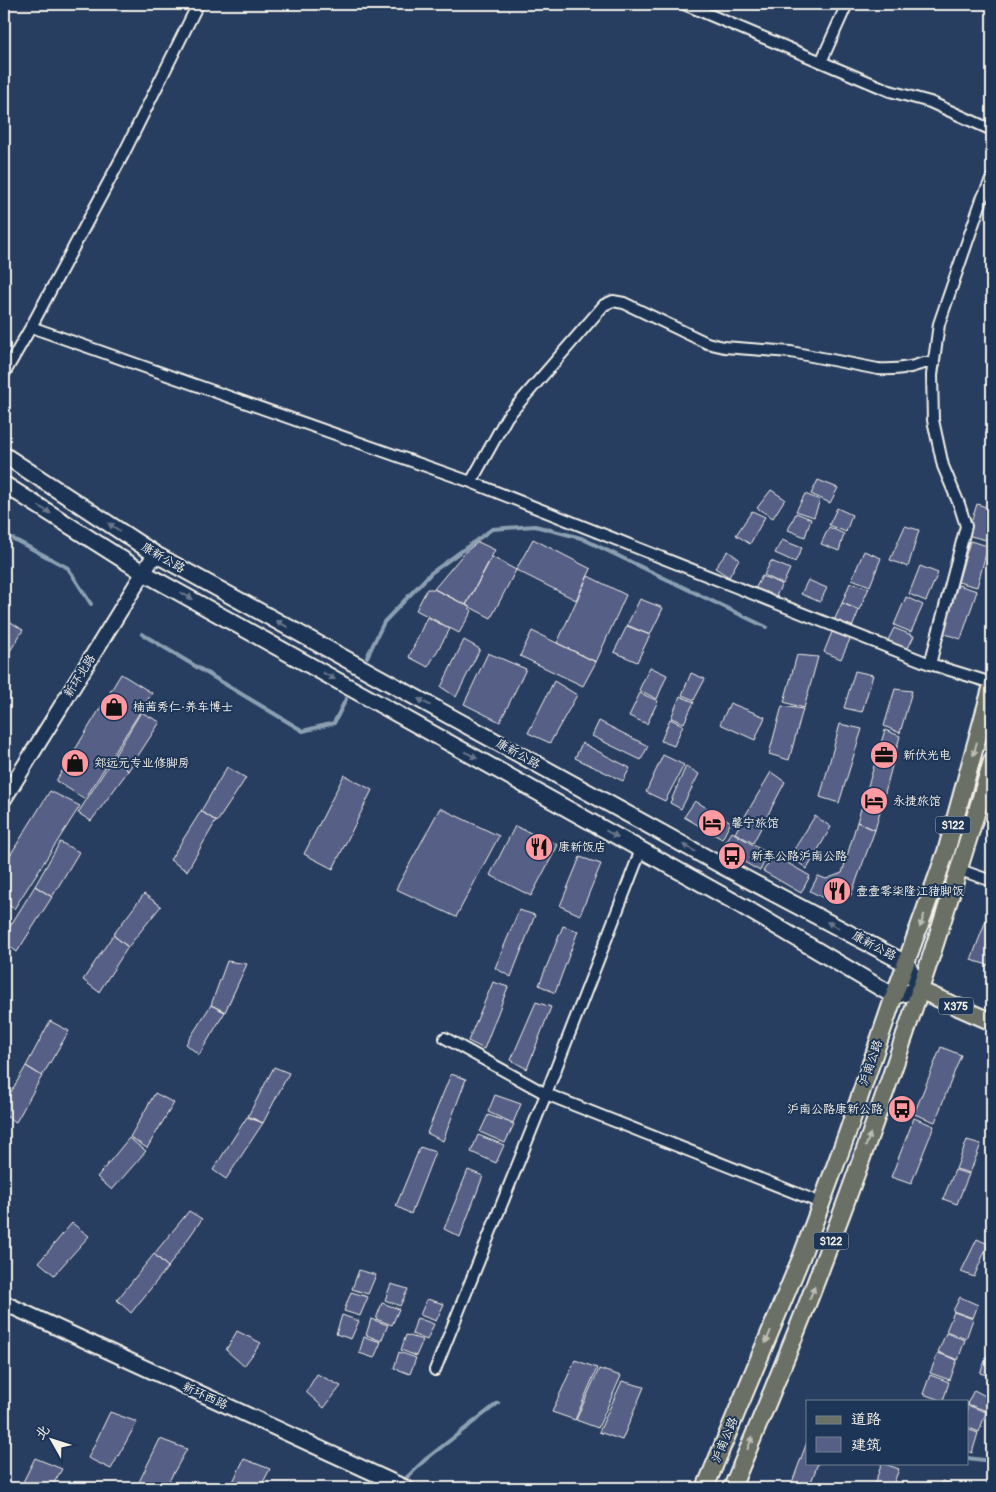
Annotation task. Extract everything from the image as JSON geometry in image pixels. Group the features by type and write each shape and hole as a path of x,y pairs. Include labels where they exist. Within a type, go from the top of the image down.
{"main road":[{"name":"康新公路","path":"4,456 155,554 724,867 907,964 919,990"},
{"name":"康新公路","path":"4,484 144,573 742,906 894,996"},
{"name":"沪南公路","path":"705,1488 801,1258 847,1134 946,852 992,684"},
{"name":"沪南公路","path":"732,1488 821,1268 882,1100 960,870 992,762"},
{"path":"894,996 919,990"},
{"name":"X375","path":"919,990 992,1022"}],"street":[{"path":"4,374 123,156 198,4"},
{"path":"684,4 890,91 930,102 992,130"},
{"path":"821,62 847,4"},
{"path":"930,664 966,526 943,466 932,420 932,375 939,324 982,199 992,178"},
{"path":"471,482 507,417 604,305 613,301 624,302 707,343 724,347 792,352 878,369 891,370 911,367 926,362 934,364"},
{"path":"31,327 471,482 930,664 992,684"},
{"name":"新环北路","path":"4,799 155,554"},
{"path":"436,1370 641,850"},
{"path":"960,870 992,881"},
{"path":"445,1038 546,1094 821,1203"},
{"name":"新环西路","path":"4,1303 406,1488"}],"building":[{"path":"818,480 838,488 830,503 811,494"},
{"path":"771,490 785,499 773,518 757,508"},
{"path":"805,494 820,500 814,517 796,511"},
{"path":"977,504 992,509 986,540 967,535"},
{"path":"837,508 852,515 846,532 829,525"},
{"path":"752,511 765,517 750,544 736,535"},
{"path":"796,513 811,519 805,537 788,530"},
{"path":"905,526 919,530 908,567 890,560"},
{"path":"829,527 844,534 839,551 821,544"},
{"path":"533,539 591,569 576,600 516,570"},
{"path":"782,540 802,548 795,562 775,553"},
{"path":"970,541 988,546 977,587 958,582"},
{"path":"478,542 495,550 466,605 434,589 465,552"},
{"path":"728,551 739,559 729,577 715,568"},
{"path":"864,551 881,558 870,586 852,579"},
{"path":"492,557 516,570 491,618 466,605"},
{"path":"771,561 790,569 783,584 764,575"},
{"path":"920,566 938,573 926,601 909,594"},
{"path":"588,576 626,595 596,662 557,643"},
{"path":"762,576 782,584 775,598 755,589"},
{"path":"808,580 827,588 820,602 801,594"},
{"path":"850,583 869,588 859,610 842,603"},
{"path":"958,585 977,591 961,639 942,633"},
{"path":"427,589 434,589 466,605 472,611 459,633 416,610"},
{"path":"906,597 923,605 911,632 894,625"},
{"path":"640,599 663,608 650,635 627,625"},
{"path":"842,603 859,610 851,630 833,623"},
{"path":"427,617 450,629 428,667 409,657"},
{"path":"6,619 23,630 4,661 4,623"},
{"path":"627,626 650,635 637,662 614,652"},
{"path":"894,628 914,636 907,650 887,642"},
{"path":"532,631 596,662 583,686 520,656"},
{"path":"832,632 851,637 841,659 824,652"},
{"path":"464,640 480,649 456,697 441,687"},
{"path":"488,653 526,669 500,722 464,704"},
{"path":"797,655 818,657 804,708 784,702"},
{"path":"650,667 667,675 657,699 639,690"},
{"path":"855,671 873,675 862,712 844,708"},
{"path":"691,673 705,679 694,700 682,695"},
{"path":"121,674 152,693 85,799 56,781"},
{"path":"554,681 577,695 550,743 528,733"},
{"path":"895,689 912,691 900,733 884,726"},
{"path":"640,693 658,701 647,724 629,716"},
{"path":"680,696 694,702 684,723 671,718"},
{"path":"730,703 765,717 755,740 720,724"},
{"path":"782,706 803,709 789,760 769,754"},
{"path":"141,712 160,722 128,771 115,755"},
{"path":"670,719 683,725 674,746 661,741"},
{"path":"599,721 648,746 641,760 592,736"},
{"path":"840,724 862,729 839,803 820,797"},
{"path":"885,730 900,736 875,830 857,822"},
{"path":"582,743 630,768 623,781 575,758"},
{"path":"115,755 128,771 91,821 78,813"},
{"path":"663,755 684,765 665,801 646,792"},
{"path":"686,766 699,774 681,809 670,803"},
{"path":"227,767 246,778 217,822 201,811"},
{"path":"771,772 785,782 753,843 735,833"},
{"path":"344,775 372,790 333,869 304,854"},
{"path":"50,791 80,806 14,909 4,902 4,865"},
{"path":"695,801 731,822 722,839 684,817"},
{"path":"440,808 499,836 456,917 396,889"},
{"path":"201,811 216,821 187,871 170,860"},
{"path":"815,816 831,827 807,869 790,856"},
{"path":"857,822 875,830 851,895 840,901 831,902 810,891 818,876 826,879 842,873"},
{"path":"515,826 558,845 531,896 490,875"},
{"path":"732,832 768,854 760,871 721,849"},
{"path":"60,842 79,852 52,897 35,886"},
{"path":"774,855 810,876 801,893 763,871"},
{"path":"580,857 601,864 580,915 560,906"},
{"path":"35,886 52,897 17,952 4,942 4,936"},
{"path":"144,894 161,906 128,947 113,935"},
{"path":"992,904 992,961 991,966 971,960"},
{"path":"519,910 535,915 511,977 495,968"},
{"path":"563,926 578,931 555,993 539,985"},
{"path":"113,935 128,947 99,992 83,980"},
{"path":"227,961 247,964 225,1012 211,1005"},
{"path":"493,982 508,987 484,1049 468,1041"},
{"path":"536,1002 551,1007 527,1069 511,1060"},
{"path":"211,1005 225,1012 199,1055 186,1044"},
{"path":"50,1021 69,1031 42,1076 26,1066"},
{"path":"941,1047 961,1055 935,1122 914,1114"},
{"path":"26,1066 42,1076 16,1122 4,1115 4,1104"},
{"path":"274,1067 289,1073 263,1123 248,1116"},
{"path":"451,1074 466,1079 443,1141 427,1133"},
{"path":"155,1093 174,1103 147,1148 130,1137"},
{"path":"495,1095 521,1104 513,1123 488,1112"},
{"path":"488,1115 514,1124 505,1143 480,1132"},
{"path":"247,1117 263,1123 226,1179 213,1170"},
{"path":"914,1118 934,1126 911,1184 891,1177"},
{"path":"478,1135 504,1145 496,1163 471,1152"},
{"path":"129,1138 146,1151 112,1190 97,1177"},
{"path":"967,1140 981,1144 970,1173 956,1169"},
{"path":"420,1147 435,1152 411,1214 396,1206"},
{"path":"468,1170 483,1176 460,1237 444,1229"},
{"path":"955,1170 969,1174 957,1204 943,1199"},
{"path":"189,1211 202,1219 168,1267 154,1254"},
{"path":"72,1223 89,1236 54,1275 39,1262"},
{"path":"977,1239 988,1244 974,1277 961,1272"},
{"path":"154,1254 168,1267 131,1313 117,1300"},
{"path":"359,1270 376,1275 368,1294 352,1289"},
{"path":"391,1284 408,1289 400,1306 385,1300"},
{"path":"351,1292 368,1297 360,1316 344,1311"},
{"path":"960,1297 978,1305 973,1318 953,1311"},
{"path":"427,1299 444,1304 436,1321 420,1315"},
{"path":"382,1303 399,1309 392,1325 376,1319"},
{"path":"954,1312 973,1319 966,1339 946,1331"},
{"path":"342,1315 359,1321 351,1339 336,1334"},
{"path":"417,1318 434,1324 427,1340 412,1334"},
{"path":"371,1319 388,1325 381,1341 366,1335"},
{"path":"237,1331 261,1343 244,1366 226,1350"},
{"path":"946,1333 965,1340 958,1360 938,1352"},
{"path":"406,1335 423,1340 416,1356 401,1350"},
{"path":"364,1337 381,1342 374,1358 359,1353"},
{"path":"399,1352 416,1358 410,1374 394,1368"},
{"path":"938,1353 957,1360 950,1380 930,1373"},
{"path":"988,1354 992,1355 992,1377 980,1373"},
{"path":"575,1360 597,1368 575,1420 552,1412"},
{"path":"599,1369 621,1376 598,1428 576,1420"},
{"path":"317,1374 341,1386 324,1408 306,1392"},
{"path":"930,1375 949,1382 943,1400 923,1394"},
{"path":"622,1381 644,1387 622,1440 599,1432"},
{"path":"974,1390 991,1399 987,1411 968,1404"},
{"path":"968,1405 986,1412 979,1432 968,1427"},
{"path":"110,1412 137,1422 111,1469 88,1458"},
{"path":"968,1429 978,1433 972,1453 968,1451"},
{"path":"160,1439 187,1449 165,1488 146,1488 138,1484"},
{"path":"806,1445 806,1464 818,1464 809,1488 790,1488"},
{"path":"35,1458 62,1469 51,1488 20,1488"},
{"path":"244,1459 270,1469 260,1488 230,1488"},
{"path":"882,1464 899,1469 892,1488 873,1488"},
{"path":"942,1481 959,1487 959,1488 939,1488"}],"waterway":[{"path":"367,657 384,622 431,573 492,529 535,526 581,538 766,627"},
{"path":"4,534 68,568 91,604"},
{"path":"142,634 303,731 334,723 346,699"},
{"path":"402,1482 426,1459 498,1403"},
{"path":"968,1458 992,1461"}],"place":[{"name":"楠茜秀仁·养车博士","path":"114,707"},
{"name":"新伏光电","path":"884,755"},
{"name":"郑远元专业修脚房","path":"75,763"},
{"name":"永捷旅馆","path":"874,801"},
{"name":"馨宁旅馆","path":"712,823"},
{"name":"康新饭店","path":"539,847"},
{"name":"新奉公路沪南公路","path":"732,856"},
{"name":"壹壹零柒隆江猪脚饭","path":"837,891"},
{"name":"沪南公路康新公路","path":"902,1109"}]}
